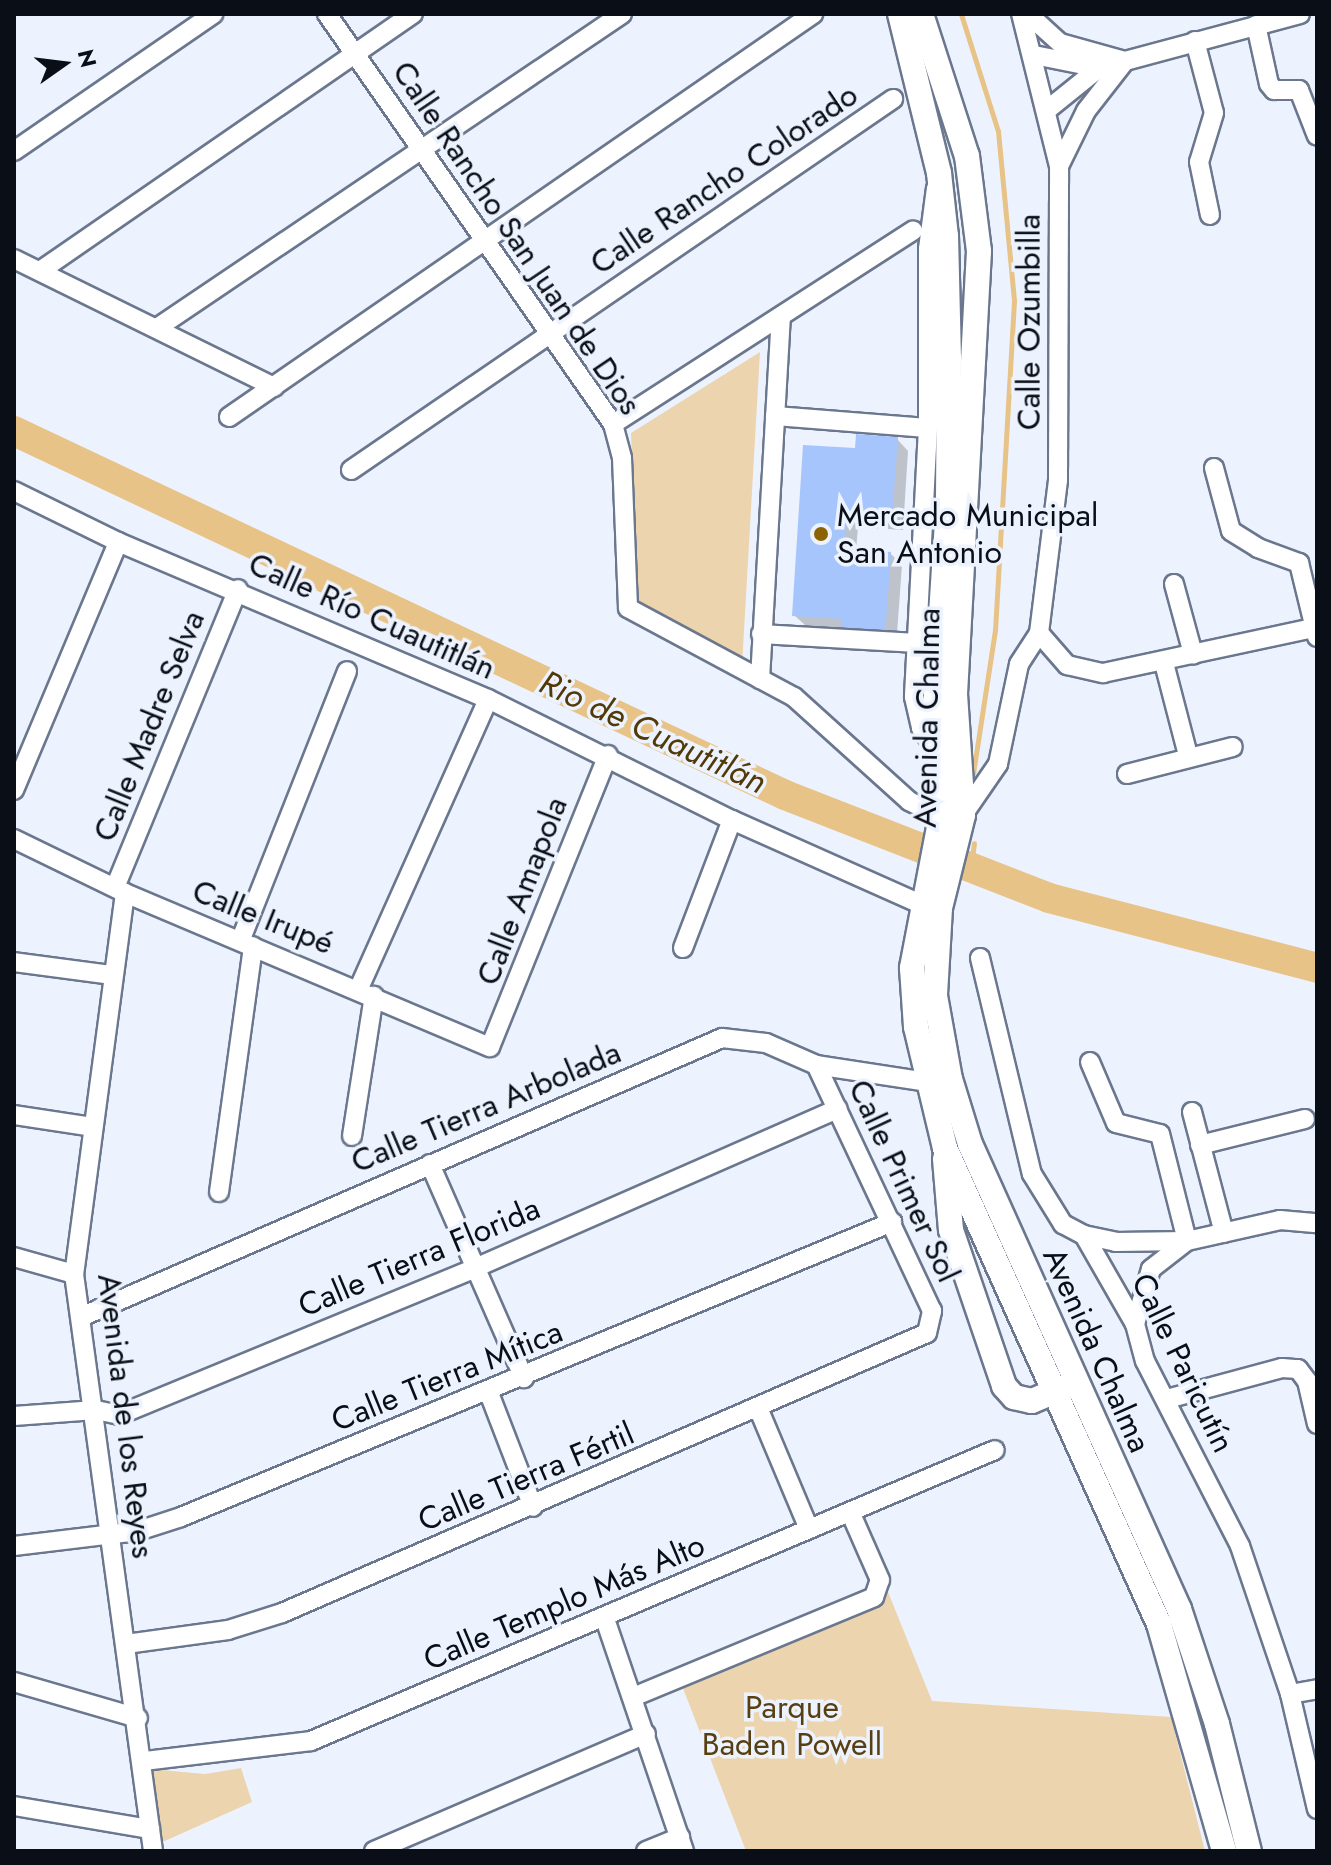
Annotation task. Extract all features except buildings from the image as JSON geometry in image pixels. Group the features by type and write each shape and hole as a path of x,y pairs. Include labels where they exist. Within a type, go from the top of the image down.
{"main road":[{"name":"Avenida Chalma","path":"900,14 939,173 946,236 948,421 934,720 950,836 921,904 912,968 927,1082 945,1148 1052,1393 1159,1624 1224,1851"},
{"name":"Avenida Chalma","path":"921,14 967,156 979,251 950,836 940,908 935,996 950,1079 970,1144 1179,1609 1217,1724 1249,1851"},
{"path":"945,1148 951,1230 1004,1386 1014,1397 1032,1401 1077,1381"}],"street":[{"path":"14,151 213,14"},
{"name":"Calle Rancho San Juan de Dios","path":"327,14 613,424 622,458 628,608 760,679 823,720 950,836"},
{"path":"40,271 413,14"},
{"path":"157,328 622,14"},
{"path":"229,417 813,14"},
{"name":"Calle Ozumbilla","path":"1021,14 1034,55 1059,166 1058,480 1039,633"},
{"path":"1028,14 1060,43 1125,61"},
{"path":"1217,14 1222,33"},
{"path":"1047,110 1099,68 1290,15"},
{"path":"1256,25 1269,84 1274,90 1299,90 1317,136"},
{"path":"1195,41 1214,113 1199,162 1210,215"},
{"path":"1034,55 1099,68"},
{"path":"1059,166 1086,111 1125,61"},
{"name":"Calle Rancho Colorado","path":"351,470 893,99"},
{"path":"937,751 916,716 928,428 928,249 939,173"},
{"path":"613,424 913,231"},
{"path":"14,259 274,387"},
{"path":"760,679 781,317"},
{"path":"775,416 928,428"},
{"path":"950,836 987,786 998,764 1019,664 1039,633 1067,665 1084,672 1164,663 1193,654 1316,630 1299,563 1250,545 1231,531 1214,468"},
{"name":"Calle Río Cuautitlán","path":"14,491 118,542 238,589 488,699 608,755 732,820 921,904"},
{"path":"14,790 118,542"},
{"path":"1174,584 1193,654"},
{"name":"Calle Madre Selva","path":"121,889 238,589"},
{"path":"761,634 917,643"},
{"path":"1164,663 1188,755"},
{"path":"219,1192 247,943 347,671"},
{"path":"352,1136 366,992 488,699"},
{"path":"1127,774 1188,755 1233,747"},
{"name":"Calle Amapola","path":"490,1047 608,755"},
{"path":"683,948 732,820"},
{"name":"Calle Irupé","path":"14,839 121,889 490,1047"},
{"name":"Avenida de los Reyes","path":"121,889 74,1274 96,1410 109,1531 144,1761 153,1851"},
{"name":"Calle Paricutín","path":"980,958 1032,1174 1055,1214 1084,1235 1135,1324 1145,1361 1240,1546 1290,1694 1317,1809"},
{"path":"14,962 111,975"},
{"name":"Calle Tierra Arbolada","path":"81,1317 722,1038 766,1043 816,1065 927,1082"},
{"path":"1090,1062 1116,1123 1160,1134 1187,1241"},
{"name":"Calle Primer Sol","path":"816,1065 892,1222 934,1323"},
{"name":"Calle Tierra Florida","path":"14,1416 96,1410 119,1415 475,1268 838,1109"},
{"path":"1192,1112 1224,1233"},
{"path":"14,1115 93,1127"},
{"path":"1200,1145 1305,1119"},
{"path":"430,1164 524,1378"},
{"path":"1084,1235 1116,1242 1187,1241 1280,1220 1317,1223"},
{"name":"Calle Tierra Mítica","path":"14,1546 109,1531 138,1531 181,1517 489,1393 892,1222"},
{"path":"1135,1324 1151,1269 1187,1241"},
{"path":"14,1257 74,1274"},
{"name":"Calle Tierra Fértil","path":"126,1644 228,1630 282,1613 759,1410 927,1333 934,1323"},
{"path":"1167,1399 1282,1368 1298,1369 1307,1381 1317,1424"},
{"path":"489,1393 533,1507"},
{"path":"759,1410 809,1529"},
{"name":"Calle Templo Más Alto","path":"144,1761 311,1741 605,1619 995,1450"},
{"path":"633,1697 874,1597 880,1580 851,1514"},
{"path":"605,1619 682,1844 646,1851"},
{"path":"14,1682 138,1718"},
{"path":"1290,1694 1317,1689"},
{"path":"374,1851 646,1734"},
{"path":"14,1806 150,1829"}],"green space":[{"path":"760,352 742,666 637,608 631,433"},
{"name":"Parque Baden Powell","path":"886,1587 932,1701 1171,1717 1205,1851 746,1851 679,1678"},
{"path":"241,1768 252,1802 158,1844 150,1769 205,1774"}],"waterway":[{"path":"961,14 998,131 1014,301 995,630 973,773"},
{"name":"Rio de Cuautitlán","path":"14,431 785,795 1049,898 1317,968"},
{"path":"971,867 974,843"}],"place":[{"name":"Mercado Municipal San Antonio","path":"821,534"}]}
